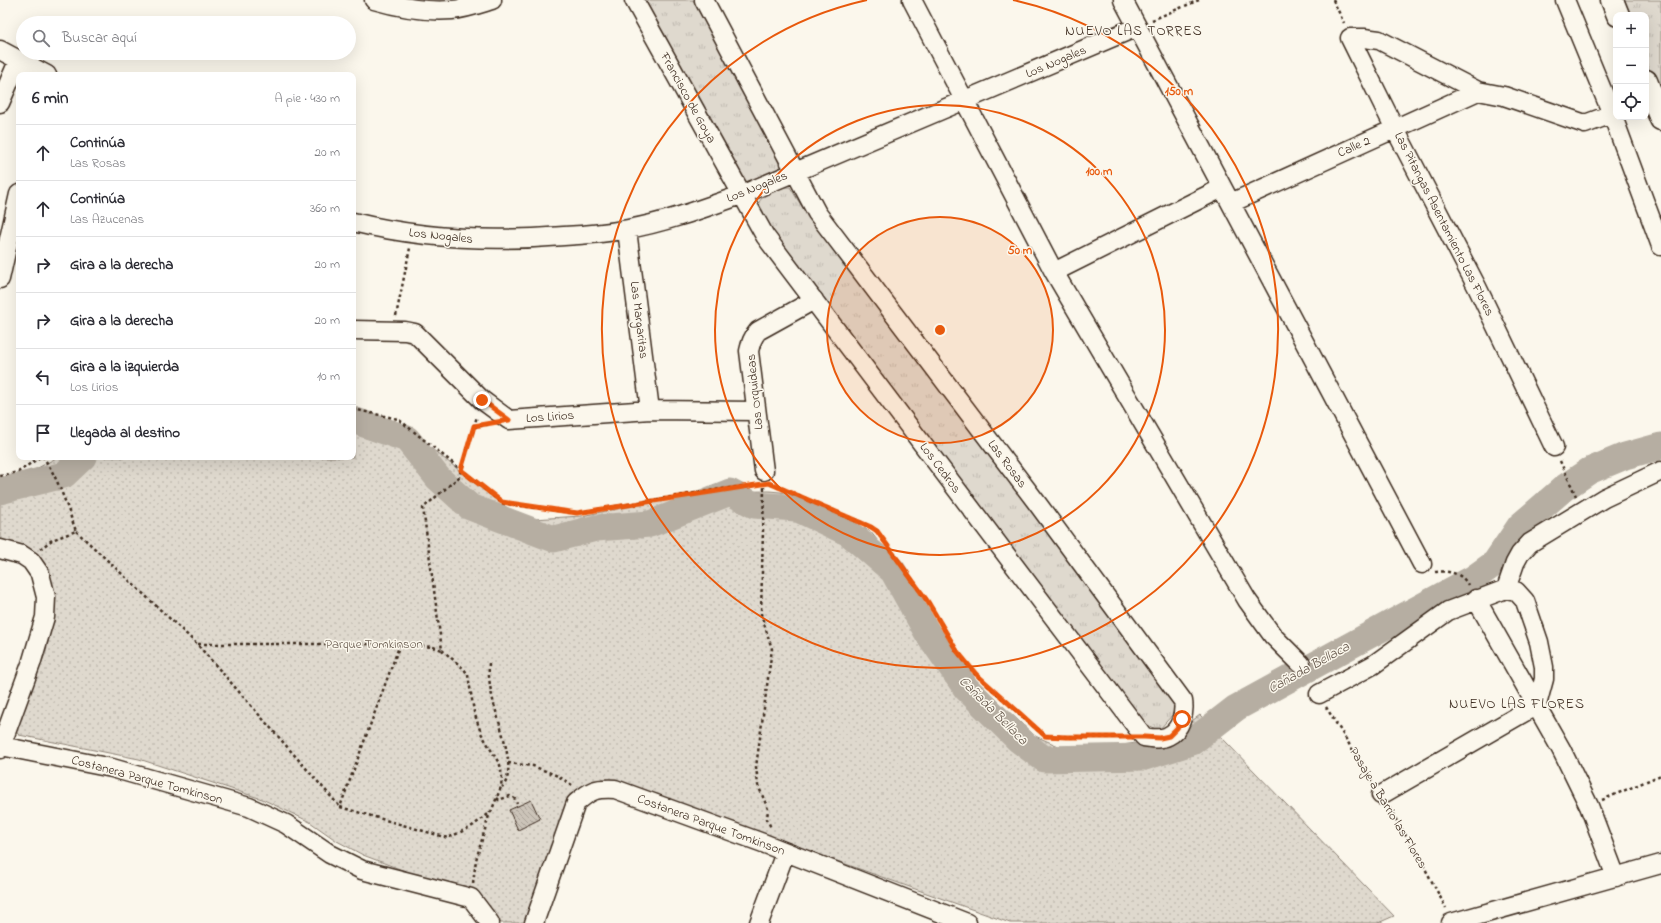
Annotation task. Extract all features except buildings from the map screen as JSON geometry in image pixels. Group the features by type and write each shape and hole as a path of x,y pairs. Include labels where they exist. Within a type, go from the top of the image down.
{"highway":[{"path":"1612,0 1617,12"},
{"path":"1647,84 1661,119"}],"street":[{"path":"374,0 391,2 421,9 452,10 492,0"},
{"name":"Francisco de Goya","path":"634,0 741,196"},
{"path":"704,0 795,172"},
{"path":"912,0 1054,272 1247,600 1273,636 1300,664"},
{"path":"1123,0 1422,564"},
{"path":"1565,0 1612,114 1661,246"},
{"name":"Los Nogales","path":"356,223 412,234 478,240 540,238 627,230 675,218 741,196 1137,27"},
{"path":"1350,38 1379,40 1478,91 1504,96 1585,124 1612,114"},
{"name":"Las Pitangas Asentamiento Las Flores","path":"1350,38 1395,129 1477,287 1556,454"},
{"path":"0,50 16,58"},
{"path":"0,103 19,60"},
{"path":"21,60 42,72"},
{"name":"Calle 2","path":"1231,203 1478,91"},
{"name":"Las Rosas","path":"795,172 817,212 1032,497 1183,701 1184,710 1182,719 1177,728 1169,736 1160,738 1144,737"},
{"path":"1054,272 1222,188"},
{"name":"Los Cedros","path":"741,196 765,236 1144,737"},
{"path":"0,278 16,207"},
{"name":"Las Margaritas","path":"627,230 650,410"},
{"name":"Las Orquideas","path":"762,480 749,351 752,338 758,331 814,300"},
{"name":"Los Lirios","path":"356,330 405,331 415,333 482,400 509,420 650,410 756,410"},
{"path":"1506,589 1520,554 1530,543 1604,498 1661,471"},
{"path":"0,549 22,555 31,561"},
{"name":"Costanera Parque Tomkinson","path":"31,561 40,574 46,597 45,617 31,664 1,748 112,768 249,807 286,824 330,854 362,870 471,898"},
{"path":"1319,694 1373,665 1448,610 1506,589 1516,591 1525,601 1539,642 1544,667 1544,679 1537,705 1381,795"},
{"path":"1476,599 1561,748 1589,806 1616,876"},
{"name":"Costanera Parque Tomkinson","path":"587,794 599,788 615,789 959,921"},
{"path":"534,923 576,803 587,794"},
{"path":"759,923 785,853"},
{"path":"1452,923 1661,864"},
{"path":"471,898 490,923"}],"path":[{"path":"1137,27 1199,0"},
{"path":"1333,0 1350,38"},
{"path":"393,331 412,234"},
{"path":"356,410 398,419 502,502 577,513 707,492 762,480 871,527 877,531 928,602 957,651 976,674 1045,736 1144,737"},
{"path":"442,650 423,508 459,477 474,426 509,420"},
{"path":"1556,454 1573,490"},
{"path":"0,476 18,472 36,460"},
{"path":"45,460 67,505 76,531 197,644 340,807 448,838 471,827 491,812"},
{"path":"762,480 764,494 761,614 772,649 756,767 758,785 768,809 767,819 785,853"},
{"path":"31,561 40,549 52,540 76,531"},
{"path":"1422,564 1428,571 1449,572 1462,576 1465,580"},
{"path":"197,644 400,644 433,647 442,650 464,669 468,674 474,712 481,733 500,765 502,776 501,787 491,812 476,860 471,898"},
{"path":"340,807 400,644"},
{"path":"489,663 493,700 508,763 508,776 506,783 501,787"},
{"name":"Pasaje a Barrio las Flores","path":"1319,694 1421,861 1452,923"},
{"path":"508,763 533,766 558,776 587,794"},
{"path":"1589,806 1661,775"},
{"path":"497,797 499,800 510,796 513,797 517,804"}],"green space":[{"path":"645,0 693,0 777,156 780,168 777,171 749,182 744,182 740,179"},
{"path":"1621,0 1661,0 1661,100 1649,70 1649,12 1626,12"},
{"path":"790,187 801,205 1172,692 1177,703 1174,713 1159,730 1148,725 1135,711 765,227 758,204 760,200 773,191"},
{"name":"Parque Tomkinson","path":"356,412 396,421 514,513 534,519 581,516 701,492 769,491 791,493 870,531 907,578 939,633 964,670 1035,736 1061,747 1108,747 1150,741 1185,726 1200,715 1394,916 1378,923 1010,923 706,814 594,781 579,789 566,804 524,923 501,923 473,897 363,855 337,841 310,822 262,799 139,759 19,735 13,728 46,652 53,618 50,593 0,542 0,482 14,481 52,460 356,460"}],"waterway":[{"name":"Cañada Bellaca","path":"356,421 407,439 438,478 470,507 554,539 596,528 650,524 730,492 754,505 796,508 849,533 893,571 927,632 966,688 1019,740 1044,759 1145,757 1192,742 1236,708 1474,578 1495,563 1520,526 1564,488 1589,471 1625,456 1661,446"},
{"name":"Cañada Bellaca","path":"0,491 64,475 80,460"}],"district":[{"name":"NUEVO LAS TORRES","path":"1134,31"},
{"name":"NUEVO LAS FLORES","path":"1517,704"}],"route":[{"path":"482,400 509,420 474,426 461,470 502,502 514,505 577,513 715,490 769,483 871,527 877,531 928,602 957,651 976,674 1045,736 1160,738 1169,736 1177,728 1182,719"}]}
